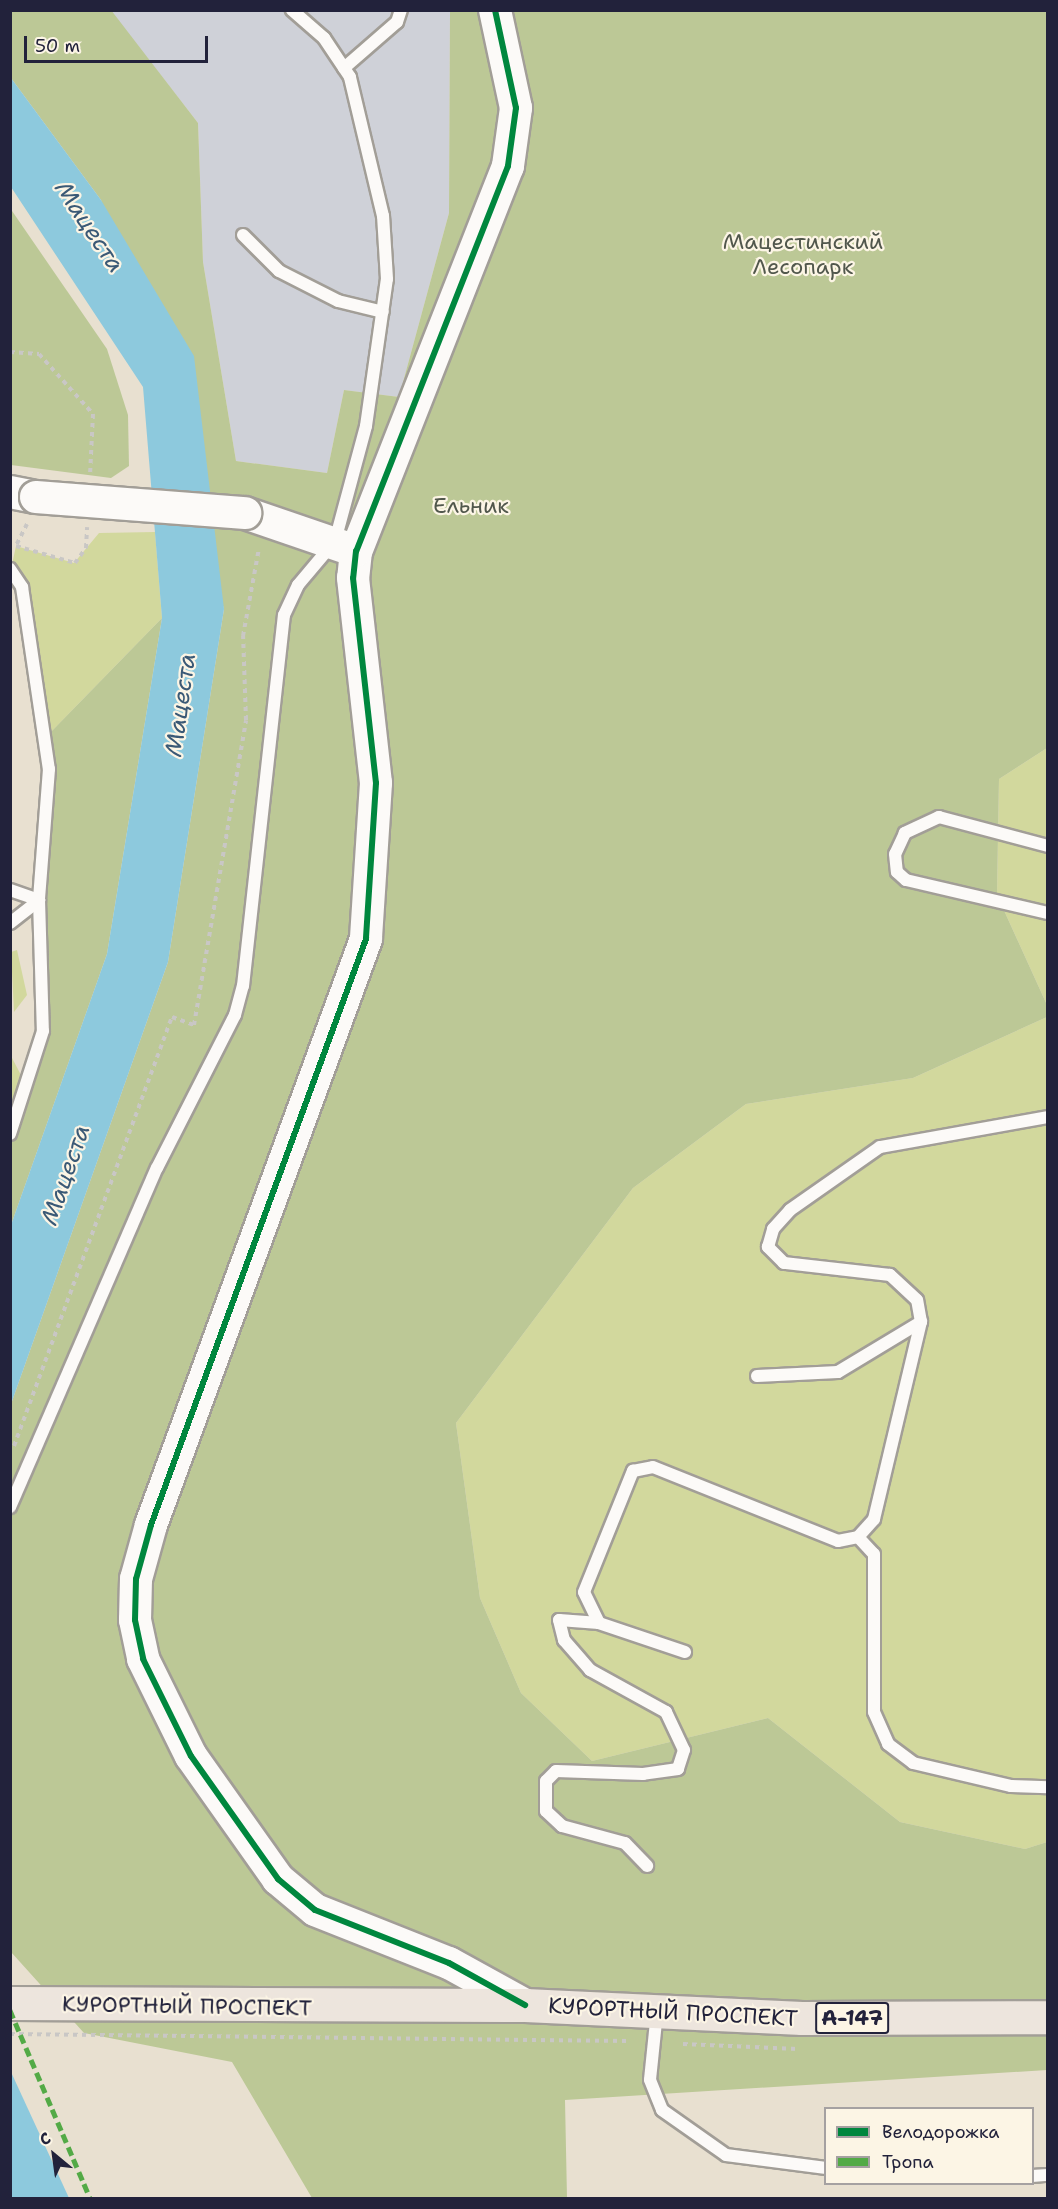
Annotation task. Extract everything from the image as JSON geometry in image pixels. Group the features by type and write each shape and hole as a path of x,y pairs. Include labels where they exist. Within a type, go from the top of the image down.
{"main road":[{"name":"КУРОРТНЫЙ ПРОСПЕКТ","path":"10,2003 438,2008 525,2005 802,2018 1047,2017"}],"street":[{"path":"495,10 516,108 508,166 345,546 353,578 376,783 366,939 151,1525 136,1579 135,1620 143,1659 191,1756 278,1879 315,1910 449,1963 525,2005"},
{"path":"26,501 251,526 345,546"}],"lane":[{"path":"10,1507 152,1179 235,1015 243,986 284,615 298,585 345,546 383,312 384,216 344,68 324,38 292,10"},
{"path":"344,68 397,22 401,10"},
{"path":"243,236 279,272 338,301 383,312"},
{"path":"10,569 22,587 48,758 39,900 43,1031 10,1134"},
{"path":"1047,846 939,817 905,833 895,854 897,872 906,880 1047,913"},
{"path":"10,890 39,900"},
{"path":"10,923 39,900"},
{"path":"599,1623 584,1592 633,1471 653,1467 838,1540 858,1537 874,1519 921,1322 917,1300 890,1275 784,1263 768,1246 773,1229 790,1210 880,1147 1047,1117"},
{"path":"757,1376 838,1372 921,1322"},
{"path":"858,1537 874,1554 874,1712 888,1744 914,1763 1011,1786 1047,1787"},
{"path":"647,1866 625,1843 562,1826 546,1810 546,1781 556,1771 643,1774 678,1769 684,1750 666,1712 590,1670 564,1640 559,1620 599,1623 685,1652"},
{"path":"658,2011 650,2080 662,2110 726,2155 824,2168"}],"path":[{"path":"10,352 39,354 93,414 90,481"},
{"path":"26,501 16,546 75,563 86,548 88,514"},
{"path":"10,1456 172,1017 194,1025 246,720 243,636 248,590 261,554 251,526"},
{"path":"10,2034 466,2036"}],"shaded area":[{"path":"111,11 450,11 449,213 399,397 344,390 327,473 236,461 203,262 198,123"}],"green space":[{"path":"111,10 198,123 203,262 236,461 327,473 344,390 399,397 449,213 450,11 1047,11 1047,748 999,779 997,895 1047,1005 1047,1017 913,1078 746,1104 633,1188 456,1423 480,1598 521,1693 592,1761 768,1718 900,1822 1025,1849 1047,1842 1047,2070 565,2100 567,2198 312,2198 232,2062 84,2033 11,1952 11,1404 168,962 224,609 101,200 11,78 11,11"},
{"path":"10,208 107,349 128,415 129,466 111,478 11,465"},
{"path":"155,532 162,618 46,737 22,587 11,569 16,546 74,563 99,533"},
{"path":"162,618 107,954 11,1225 11,1133 43,1031 46,737"},
{"path":"1047,748 1047,1005 997,895 999,779"},
{"path":"17,950 27,995 14,1012 11,952"},
{"path":"1047,1017 1047,1842 1025,1849 900,1822 768,1718 592,1761 521,1693 480,1598 456,1423 633,1188 746,1104 913,1078"},
{"path":"11,1056 22,1077 11,1109"}],"water":[{"name":"Мацеста","path":"11,78 101,200 194,356 224,609 168,962 11,1404 11,1225 107,954 162,618 143,387 11,187"},
{"path":"11,2072 69,2198 11,2198"}],"marked path":[{"path":"10,2010 90,2198"}],"cycle path":[{"path":"495,10 516,108 508,166 356,551 353,578 376,783 366,939 151,1525 136,1579 135,1620 143,1659 191,1756 278,1879 315,1910 449,1963 525,2005"}],"park label":[{"name":"Мацестинский Лесопарк","path":"803,254"},
{"name":"Ельник","path":"471,506"}]}
